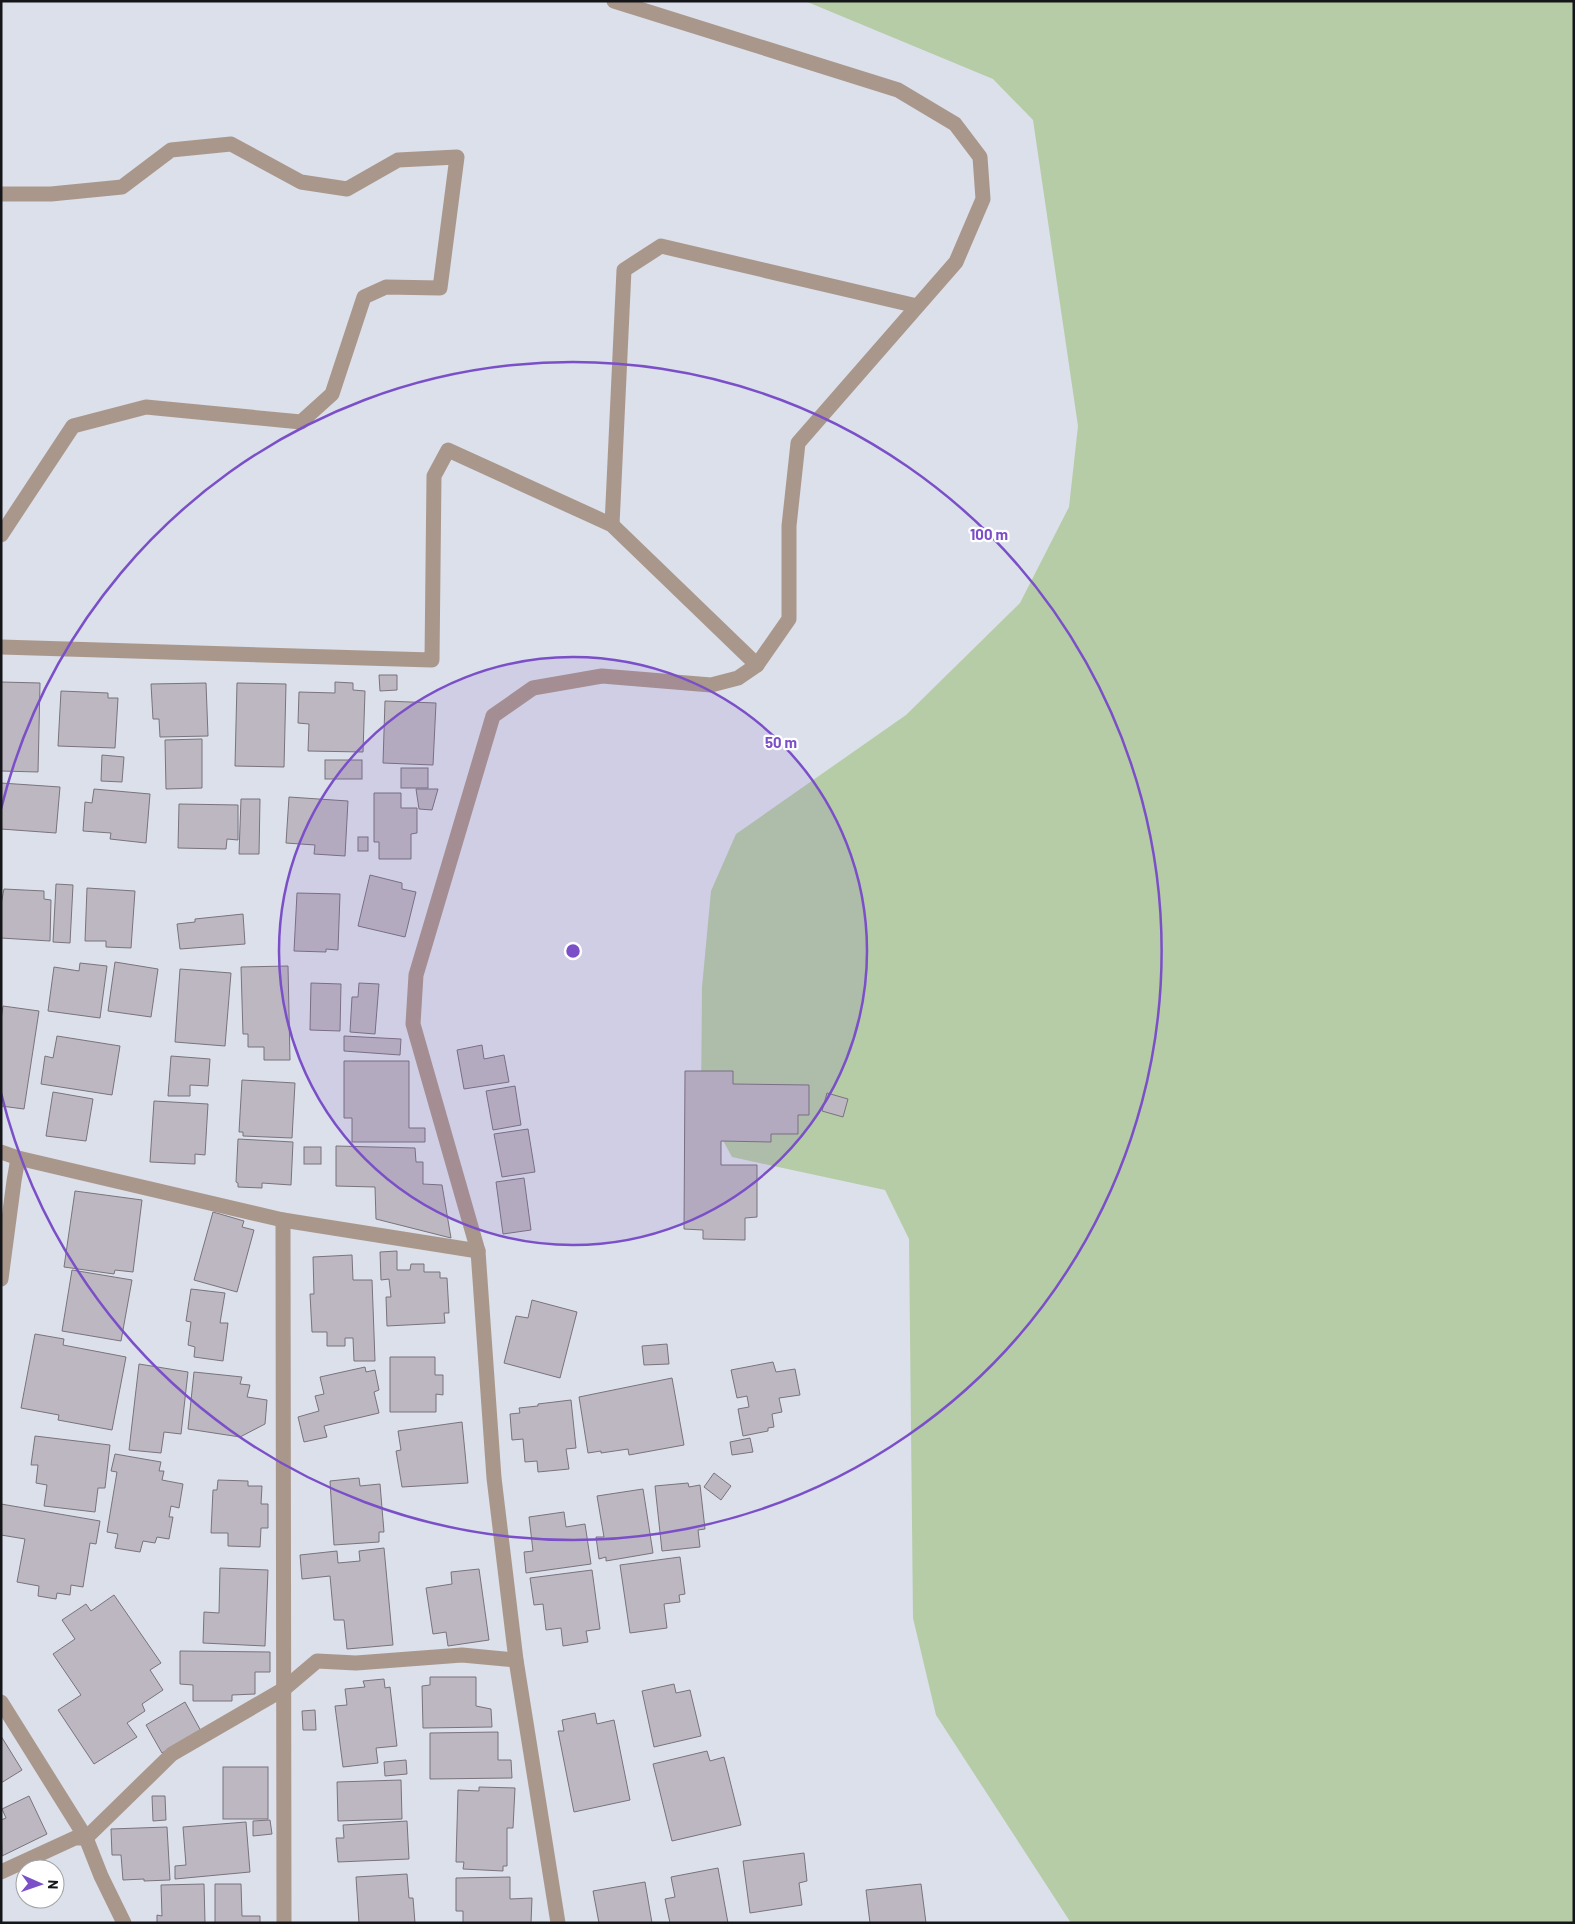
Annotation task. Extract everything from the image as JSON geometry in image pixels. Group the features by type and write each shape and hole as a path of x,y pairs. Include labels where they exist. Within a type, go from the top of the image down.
{"street":[{"path":"558,1923 516,1660 494,1478 478,1251 413,1024 416,975 493,716 533,688 602,676 711,685 738,678 757,665 790,619 789,526 798,443 956,262 983,199 980,157 955,124 898,90 614,1"},
{"path":"1,194 4,196 51,194 122,187 171,150 232,144 301,182 347,189 398,160 456,157 440,288 386,288 364,297 332,394 301,422 146,407 73,426 1,535"},
{"path":"612,525 624,270 661,246 917,306"},
{"path":"1,647 432,660 434,476 448,450 612,525 757,665"},
{"path":"1,1152 18,1158 284,1220 478,1251"},
{"path":"1,1279 18,1158"},
{"path":"284,1220 284,1923"},
{"path":"1,1872 75,1838 86,1838 172,1754 284,1689 317,1661 356,1663 462,1655 516,1660"},
{"path":"1,1702 86,1838 101,1876 124,1923"}],"green space":[{"path":"805,1 1574,1 1574,1923 1071,1923 936,1715 913,1618 909,1239 885,1190 732,1157 701,1100 702,987 711,891 736,834 906,715 1020,603 1069,507 1078,426 1033,120 993,79"}],"building":[{"path":"379,675 397,675 397,690 380,691"},
{"path":"1,682 40,683 38,772 1,771"},
{"path":"335,682 353,683 353,690 365,691 363,752 308,751 309,724 298,723 299,692 335,693"},
{"path":"206,683 208,736 160,737 159,719 153,719 151,684"},
{"path":"237,683 286,684 284,767 235,766"},
{"path":"61,691 108,693 108,698 118,698 115,748 58,746"},
{"path":"385,701 436,703 433,765 383,763"},
{"path":"202,739 202,788 166,789 165,740"},
{"path":"102,755 124,757 122,782 101,781"},
{"path":"325,760 362,760 362,779 325,779"},
{"path":"401,768 428,768 428,788 401,788"},
{"path":"1,783 60,787 56,833 1,829"},
{"path":"94,789 150,794 146,843 110,839 111,833 83,831 85,802 92,803"},
{"path":"416,789 438,789 432,810 419,809"},
{"path":"374,793 401,793 401,808 417,808 417,833 411,834 411,859 379,859 379,842 374,842"},
{"path":"289,797 348,801 345,856 314,854 315,845 286,843"},
{"path":"241,799 260,799 259,854 239,854"},
{"path":"179,804 238,805 238,840 227,839 226,849 178,848"},
{"path":"358,837 368,837 368,851 358,851"},
{"path":"370,875 402,883 402,889 416,892 405,937 358,926"},
{"path":"56,884 73,885 70,943 53,942"},
{"path":"87,888 135,891 131,948 106,947 106,941 85,941"},
{"path":"4,889 44,891 44,899 51,900 50,941 1,938 1,904"},
{"path":"297,893 340,894 338,950 326,949 326,952 294,951"},
{"path":"243,914 245,944 180,949 177,924 195,922 195,919"},
{"path":"115,962 158,969 151,1017 108,1011"},
{"path":"80,963 107,966 100,1018 48,1011 54,967 79,971"},
{"path":"288,966 290,1060 264,1060 264,1047 248,1047 248,1034 243,1034 241,967"},
{"path":"180,969 231,973 225,1046 175,1042"},
{"path":"311,983 341,984 340,1031 310,1030"},
{"path":"359,983 379,984 375,1034 350,1032 352,997 358,997"},
{"path":"3,1006 39,1011 24,1109 1,1106 1,1020"},
{"path":"57,1036 120,1046 112,1095 41,1084 45,1056 53,1058"},
{"path":"344,1036 401,1039 400,1055 344,1051"},
{"path":"482,1045 484,1059 504,1055 509,1082 464,1089 457,1050"},
{"path":"171,1056 210,1059 208,1086 190,1085 190,1096 168,1096"},
{"path":"344,1061 409,1061 409,1128 425,1128 425,1142 352,1142 352,1118 344,1118"},
{"path":"685,1071 733,1071 733,1084 809,1085 809,1115 798,1115 798,1134 771,1134 771,1142 721,1141 721,1165 757,1165 757,1217 745,1218 745,1240 703,1239 703,1230 684,1229"},
{"path":"242,1080 295,1083 292,1138 243,1136 243,1132 239,1132"},
{"path":"515,1086 521,1125 493,1130 486,1091"},
{"path":"53,1092 93,1099 86,1141 46,1136"},
{"path":"827,1093 848,1099 843,1117 822,1111"},
{"path":"154,1101 208,1104 205,1155 195,1154 195,1164 150,1162"},
{"path":"528,1129 535,1172 502,1177 494,1134"},
{"path":"238,1139 293,1142 291,1185 262,1183 262,1188 238,1187 236,1182"},
{"path":"336,1146 415,1148 416,1162 423,1162 423,1184 442,1185 451,1238 376,1219 375,1187 336,1186"},
{"path":"304,1147 321,1147 321,1164 304,1164"},
{"path":"524,1178 531,1230 503,1234 496,1182"},
{"path":"75,1191 142,1200 133,1272 115,1270 114,1274 64,1267"},
{"path":"213,1212 244,1221 242,1227 254,1230 237,1292 194,1280"},
{"path":"397,1251 397,1270 410,1270 411,1264 424,1264 424,1272 440,1272 440,1278 447,1278 449,1313 444,1313 445,1323 387,1326 386,1297 391,1297 389,1279 381,1280 380,1252"},
{"path":"352,1255 353,1280 372,1280 375,1361 354,1361 353,1338 345,1338 345,1346 327,1346 327,1332 312,1332 310,1294 314,1294 313,1257"},
{"path":"72,1270 132,1280 121,1341 62,1331"},
{"path":"191,1289 225,1293 220,1323 228,1323 223,1361 194,1357 195,1347 188,1345 191,1322 186,1321"},
{"path":"532,1300 577,1312 560,1378 504,1363 516,1316 528,1318"},
{"path":"35,1334 64,1339 63,1345 126,1357 112,1430 58,1420 59,1415 21,1408"},
{"path":"667,1344 669,1364 644,1365 642,1346"},
{"path":"390,1357 435,1357 435,1375 443,1375 443,1395 436,1394 436,1412 390,1412"},
{"path":"773,1362 776,1372 795,1369 800,1395 779,1398 782,1412 772,1414 774,1427 768,1428 768,1431 743,1436 738,1409 749,1407 747,1396 737,1398 731,1370"},
{"path":"139,1364 188,1372 181,1434 164,1432 161,1453 129,1450"},
{"path":"365,1367 366,1372 375,1370 379,1390 374,1392 379,1413 324,1426 327,1437 304,1442 298,1417 319,1411 315,1396 324,1394 320,1377"},
{"path":"194,1372 242,1377 240,1384 250,1385 247,1397 267,1400 265,1424 240,1437 188,1429"},
{"path":"672,1378 684,1445 629,1455 628,1449 588,1453 579,1397"},
{"path":"571,1400 576,1448 566,1449 569,1469 538,1472 537,1461 525,1462 523,1439 512,1440 510,1414 520,1413 519,1408"},
{"path":"462,1422 468,1483 402,1487 396,1451 401,1450 398,1431"},
{"path":"35,1436 110,1445 105,1488 98,1488 95,1512 44,1506 47,1485 36,1483 38,1465 31,1465"},
{"path":"750,1438 753,1452 732,1455 730,1442"},
{"path":"115,1454 161,1462 159,1471 164,1471 162,1480 183,1484 179,1508 171,1506 169,1517 173,1517 169,1539 157,1537 155,1543 143,1541 140,1552 115,1548 118,1534 107,1532 117,1472 111,1471"},
{"path":"714,1473 731,1486 721,1500 704,1487"},
{"path":"359,1478 360,1486 380,1484 384,1532 379,1532 379,1542 334,1545 330,1481"},
{"path":"218,1480 248,1481 248,1486 262,1486 261,1504 268,1504 268,1528 261,1528 260,1547 228,1546 228,1533 211,1533 213,1490 217,1490"},
{"path":"688,1483 689,1487 700,1485 705,1529 698,1530 700,1547 662,1551 655,1486"},
{"path":"643,1489 653,1553 606,1561 606,1557 599,1559 596,1537 604,1537 597,1496"},
{"path":"1,1504 100,1521 96,1544 90,1543 83,1587 71,1585 70,1595 57,1593 56,1599 38,1596 39,1586 17,1582 25,1539 1,1535"},
{"path":"564,1512 566,1527 585,1524 591,1564 526,1573 524,1552 533,1551 529,1517"},
{"path":"384,1548 393,1645 347,1649 344,1620 334,1620 330,1576 302,1579 300,1555 337,1551 338,1563 360,1561 359,1551"},
{"path":"680,1557 685,1594 679,1595 680,1602 664,1604 667,1628 630,1633 620,1565"},
{"path":"220,1568 268,1570 265,1646 203,1643 204,1612 219,1613"},
{"path":"479,1569 489,1640 448,1646 446,1632 433,1634 426,1588 452,1584 451,1572"},
{"path":"592,1570 600,1629 586,1631 588,1642 563,1646 561,1628 546,1630 543,1604 534,1605 530,1578"},
{"path":"114,1595 161,1663 150,1670 163,1690 142,1704 145,1711 127,1723 137,1737 94,1764 58,1710 81,1695 53,1654 75,1639 62,1620 86,1604 91,1611"},
{"path":"180,1651 270,1652 270,1672 255,1672 255,1694 232,1695 232,1701 193,1701 193,1685 180,1684"},
{"path":"430,1677 476,1677 476,1706 491,1709 492,1727 423,1728 422,1686 430,1685"},
{"path":"384,1679 385,1688 390,1687 397,1746 376,1748 378,1763 343,1767 335,1706 347,1705 345,1689 365,1687 363,1681"},
{"path":"674,1684 676,1693 690,1690 701,1736 654,1747 642,1691"},
{"path":"185,1702 201,1731 162,1753 146,1725"},
{"path":"315,1710 316,1730 303,1730 302,1711"},
{"path":"595,1713 597,1724 614,1720 630,1800 574,1812 558,1731 564,1731 562,1720"},
{"path":"498,1732 498,1760 511,1760 512,1778 430,1779 430,1733"},
{"path":"1,1736 22,1770 1,1783"},
{"path":"707,1751 710,1761 724,1757 741,1825 672,1841 653,1764"},
{"path":"406,1760 407,1774 385,1776 384,1762"},
{"path":"223,1767 268,1767 268,1819 223,1819"},
{"path":"401,1780 402,1819 338,1821 337,1782"},
{"path":"479,1787 515,1788 513,1828 507,1828 507,1866 503,1866 503,1871 463,1869 464,1862 456,1862 458,1790 479,1791"},
{"path":"29,1796 47,1834 2,1856 1,1820 6,1818 2,1809"},
{"path":"152,1796 165,1796 166,1820 153,1821"},
{"path":"270,1820 272,1834 253,1836 253,1821"},
{"path":"407,1821 409,1859 338,1862 336,1838 344,1838 343,1825"},
{"path":"246,1822 250,1872 175,1879 175,1866 186,1865 183,1827"},
{"path":"167,1827 170,1880 123,1880 121,1855 112,1855 111,1829"},
{"path":"804,1853 807,1881 799,1883 802,1905 750,1913 743,1861"},
{"path":"718,1868 728,1923 670,1923 665,1899 675,1897 671,1877"},
{"path":"407,1874 409,1898 413,1898 415,1923 359,1923 356,1877"},
{"path":"510,1877 510,1899 532,1898 531,1923 463,1923 463,1911 456,1911 456,1878"},
{"path":"645,1882 652,1923 599,1923 593,1891"},
{"path":"204,1884 205,1923 157,1923 157,1915 162,1916 161,1885"},
{"path":"215,1884 241,1884 242,1916 260,1916 260,1923 215,1923"},
{"path":"921,1884 926,1923 870,1923 866,1890"}]}
